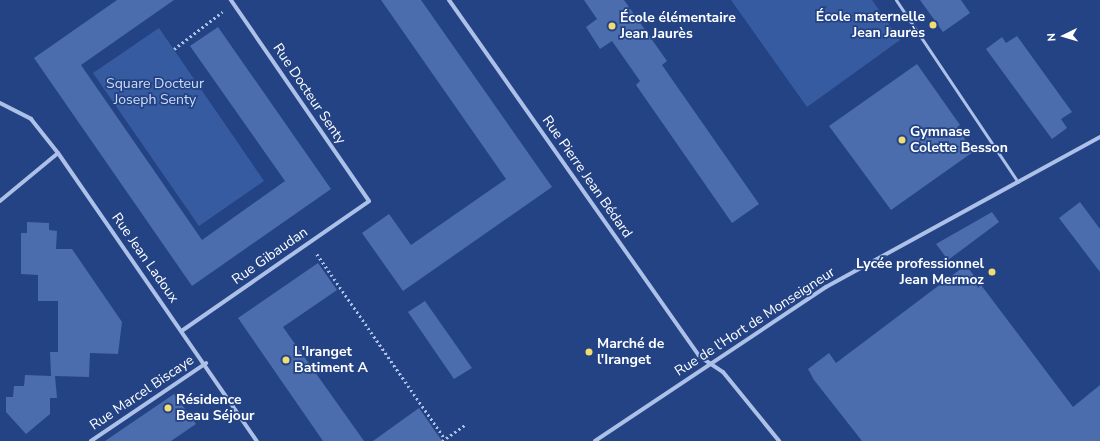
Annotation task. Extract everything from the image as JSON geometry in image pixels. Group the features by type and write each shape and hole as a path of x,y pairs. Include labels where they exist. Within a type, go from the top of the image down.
{"street":[{"path":"232,2 238,0"},
{"name":"Rue Pierre Jean Bédard","path":"449,0 699,356 710,365 724,372 779,441"},
{"name":"Rue Docteur Senty","path":"232,2 369,201"},
{"name":"Rue Jean Ladoux","path":"0,103 31,119 58,153 206,363 257,441"},
{"name":"Rue de l'Hort de Monseigneur","path":"595,441 826,287 1100,137"},
{"path":"0,201 58,153"},
{"name":"Rue Gibaudan","path":"183,330 369,201"},
{"name":"Rue Marcel Biscaye","path":"91,441 206,363"}],"lane":[{"path":"896,0 1018,182"}],"path":[{"path":"174,49 232,2"},
{"path":"309,242 443,440 465,425"}],"green space":[{"path":"731,0 872,0 900,40 807,107"},
{"name":"Square Docteur Joseph Senty","path":"159,28 264,181 199,226 93,73"}],"building":[{"path":"117,0 174,0 81,65 202,240 285,181 190,46 218,27 331,189 192,286 34,58"},
{"path":"381,0 421,0 552,187 403,291 362,233 389,214 411,245 506,179"},
{"path":"584,0 624,0 667,61 662,65 759,204 732,223 636,85 640,81 612,41 600,49 586,27 597,19"},
{"path":"920,0 961,0 970,13 943,32"},
{"path":"1017,36 1072,112 1061,119 1067,128 1052,139 986,49 1002,37 1006,43"},
{"name":"Gymnase Colette Besson","path":"917,64 960,125 957,127 973,152 891,210 829,126"},
{"path":"1080,202 1100,229 1100,272 1059,218"},
{"path":"992,212 999,222 948,260 936,244"},
{"path":"27,222 49,223 49,230 57,231 56,249 72,249 122,322 118,354 90,353 89,377 55,376 57,398 50,398 50,414 26,434 6,412 6,397 13,397 14,386 24,386 25,375 51,376 50,352 58,352 58,301 38,301 38,275 21,274 21,233 27,233"},
{"name":"L'Iranget Batiment A","path":"318,263 337,290 283,327 364,441 323,441 238,318"},
{"path":"966,265 1073,407 1100,385 1100,441 862,441 814,380 808,369 829,353 836,363"},
{"path":"425,301 472,368 454,379 408,312"},
{"name":"Résidence Beau Séjour","path":"174,394 196,424 171,441 105,441"},
{"path":"419,408 442,441 373,441"}],"place":[{"name":"École maternelle Jean Jaurès","path":"933,25"},
{"name":"École élémentaire Jean Jaurès","path":"612,26"},
{"name":"Gymnase Colette Besson","path":"902,140"},
{"name":"Lycée professionnel Jean Mermoz","path":"992,272"},
{"name":"Marché de l'Iranget","path":"589,352"},
{"name":"L'Iranget Batiment A","path":"286,360"},
{"name":"Résidence Beau Séjour","path":"168,408"}]}
